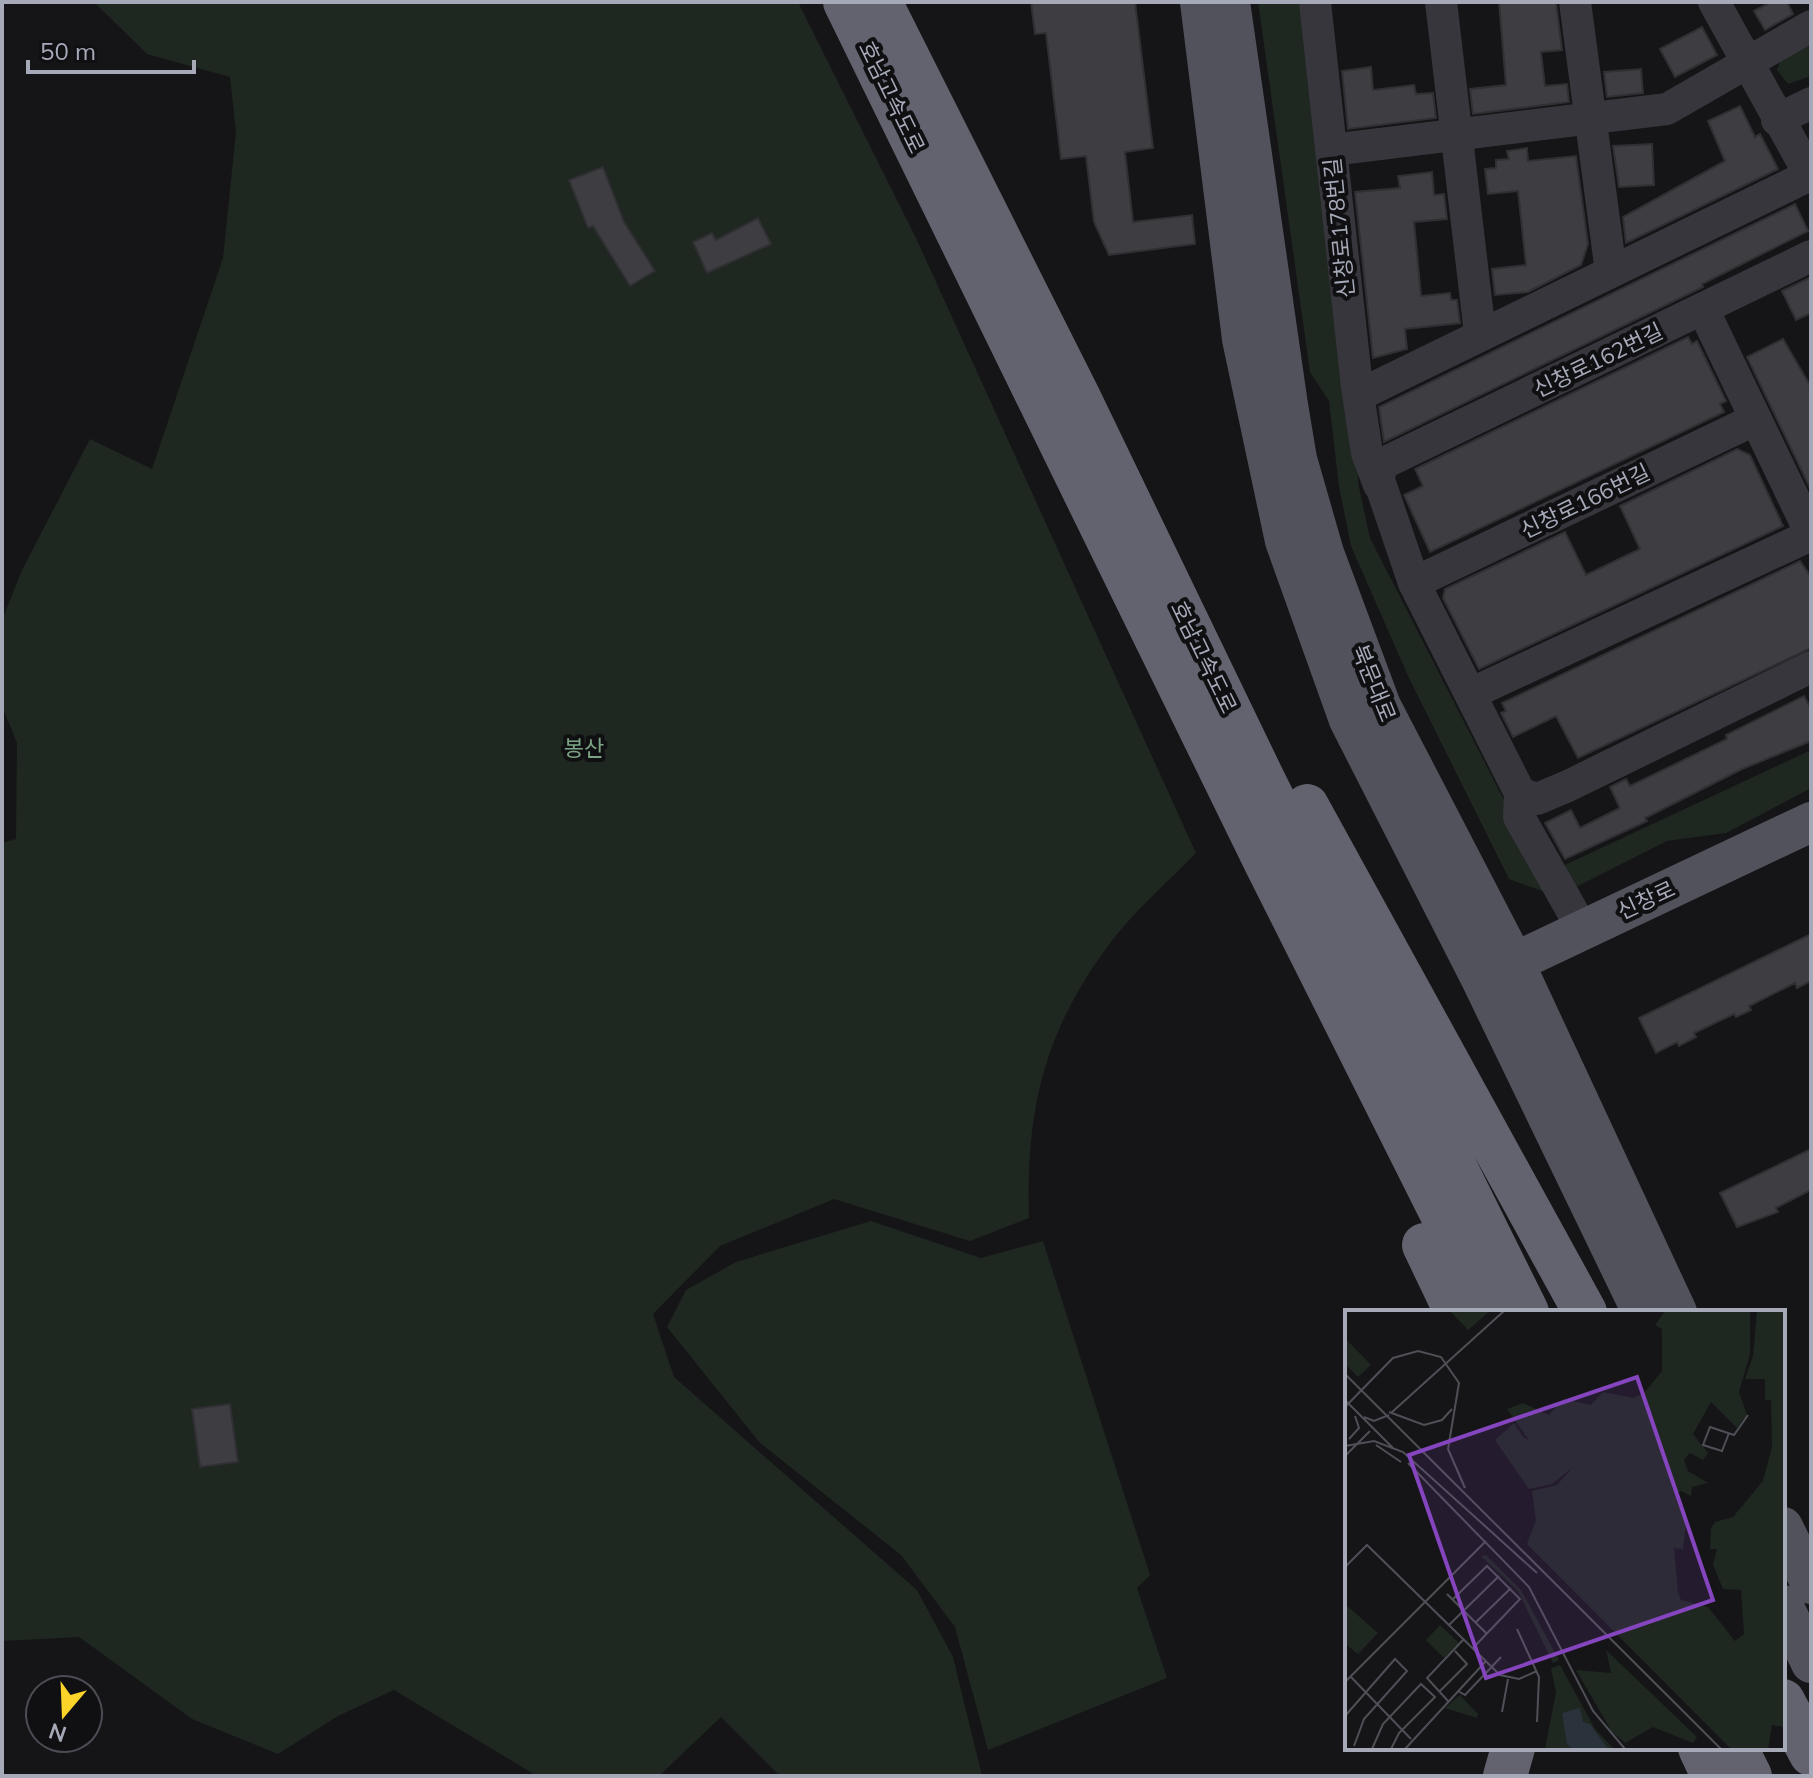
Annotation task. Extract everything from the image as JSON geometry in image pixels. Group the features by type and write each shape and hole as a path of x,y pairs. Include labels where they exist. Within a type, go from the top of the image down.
{"highway":[{"name":"호남고속도로","path":"845,2 1266,863 1490,1310"},
{"name":"호남고속도로","path":"880,2 1526,1310"},
{"path":"1185,615 1269,735 1584,1310"},
{"path":"1266,863 1308,1004 1455,1310"},
{"path":"1785,1705 1811,1754"},
{"path":"1505,1776 1512,1750"},
{"path":"1701,1750 1713,1776"},
{"path":"1737,1750 1750,1776"}],"main road":[{"name":"북문대로","path":"1200,2 1242,339 1285,541 1349,720 1498,970 1676,1310"},
{"name":"북문대로","path":"1230,2 1297,459 1324,553 1381,706 1498,970 1641,1310"},
{"name":"신창로","path":"1498,970 1811,822"},
{"path":"1785,1531 1811,1584"},
{"path":"1785,1609 1811,1663"}],"street":[{"name":"신창로178번길","path":"1315,2 1359,395 1376,467 1414,583 1520,793 1519,817 1583,930"},
{"path":"1441,2 1480,334"},
{"path":"1575,2 1611,272"},
{"path":"1359,395 1811,176 1777,120 1714,2"},
{"path":"1331,150 1656,112 1687,100 1746,61 1811,26"},
{"path":"1777,120 1811,103"},
{"name":"신창로162번길","path":"1376,467 1811,256"},
{"path":"1470,694 1811,535 1703,309"},
{"name":"신창로166번길","path":"1414,583 1756,419"},
{"path":"1520,793 1537,799 1568,786 1811,667"}],"green space":[{"name":"봉산","path":"94,2 798,2 916,238 1196,853 1120,930 1088,975 1055,1039 1036,1106 1031,1141 1029,1218 970,1241 834,1199 720,1246 653,1314 674,1377 917,1590 953,1657 982,1776 780,1776 721,1717 659,1776 537,1776 394,1690 338,1716 278,1754 192,1719 79,1637 2,1641 2,843 16,839 17,743 2,706 2,620 22,570 90,439 152,469 223,258 236,132 230,77 147,54"},
{"path":"1258,2 1305,2 1359,487 1370,538 1547,884 1542,891 1509,879 1408,676 1351,546 1339,487 1329,401 1310,372"},
{"path":"1811,42 1811,76 1788,84 1777,70 1782,57"},
{"path":"1811,750 1811,788 1726,833 1667,841 1576,887 1554,870"},
{"path":"871,1221 981,1258 1043,1241 1150,1575 1137,1588 1167,1678 988,1750 955,1627 901,1555 760,1443 667,1327 686,1290 736,1262"}],"building":[{"path":"1031,2 1135,2 1153,148 1125,152 1133,222 1192,215 1195,244 1109,255 1094,222 1086,156 1061,159 1046,33 1035,34"},
{"path":"1499,2 1556,2 1562,50 1541,52 1545,86 1567,84 1569,102 1473,114 1470,89 1506,85"},
{"path":"1771,2 1787,2 1793,14 1765,30 1754,11"},
{"path":"1702,27 1717,55 1675,77 1660,49"},
{"path":"1371,67 1373,90 1414,85 1416,94 1433,93 1436,118 1348,129 1342,71"},
{"path":"1641,69 1643,93 1607,97 1604,72"},
{"path":"1740,106 1755,137 1760,134 1778,169 1626,243 1623,217 1725,161 1708,121"},
{"path":"1652,144 1654,185 1619,187 1613,146"},
{"path":"1527,148 1528,161 1576,156 1588,244 1581,265 1528,292 1495,295 1492,269 1526,265 1518,191 1488,194 1485,169 1496,168 1496,160 1509,159 1507,151"},
{"path":"603,167 624,222 655,271 630,286 593,226 588,228 569,180"},
{"path":"1432,172 1434,195 1444,194 1447,219 1414,222 1421,296 1450,293 1451,300 1457,300 1460,323 1405,329 1407,349 1373,358 1355,192 1400,188 1398,176"},
{"path":"1795,204 1808,231 1702,284 1703,287 1384,442 1379,407"},
{"path":"758,218 771,244 707,273 693,242 712,233 716,240"},
{"path":"1811,277 1811,313 1796,320 1782,291"},
{"path":"1688,337 1692,344 1697,341 1726,401 1720,404 1724,412 1430,552 1404,495 1423,486 1415,469"},
{"path":"1783,339 1811,387 1811,490 1747,357"},
{"path":"1737,449 1750,455 1783,526 1479,669 1443,598 1445,589 1565,532 1586,575 1640,549 1620,506"},
{"path":"1800,561 1811,577 1811,648 1578,758 1556,716 1513,737 1501,713 1506,711 1502,703"},
{"path":"1804,696 1811,709 1811,741 1742,769 1645,818 1647,821 1565,859 1545,823 1571,810 1580,828 1620,808 1610,787 1626,779 1630,786 1727,739 1726,735"},
{"path":"1811,934 1811,981 1797,988 1795,983 1749,1006 1751,1010 1736,1017 1734,1014 1694,1033 1696,1037 1679,1046 1677,1042 1656,1053 1639,1018"},
{"path":"1811,1149 1811,1190 1776,1208 1778,1212 1737,1227 1720,1193"},
{"path":"230,1404 238,1462 200,1467 192,1409"}]}
